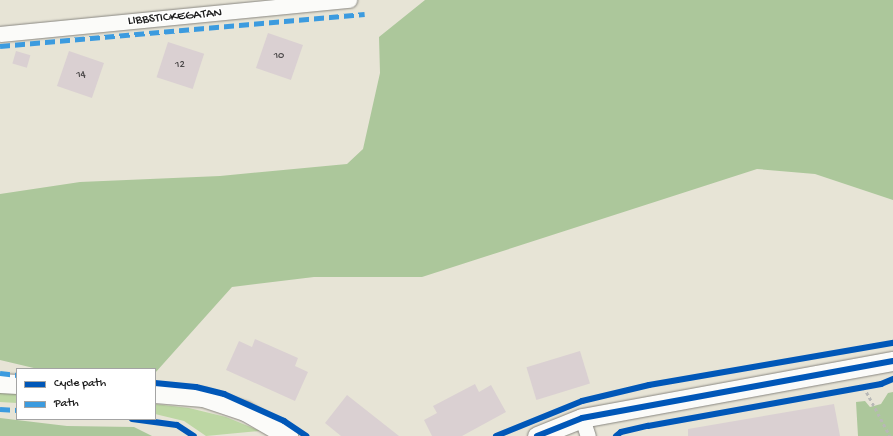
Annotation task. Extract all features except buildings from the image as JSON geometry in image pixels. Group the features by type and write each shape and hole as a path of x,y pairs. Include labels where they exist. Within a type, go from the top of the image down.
{"street":[{"name":"LIBBSTICKEGATAN","path":"0,34 349,0"},
{"path":"537,436 582,418 893,361"},
{"path":"0,383 16,384"},
{"path":"156,393 203,396 246,411 288,436"},
{"path":"582,418 588,436"}],"path":[{"path":"864,387 890,436"}],"green space":[{"path":"425,0 893,0 893,200 815,174 757,169 422,277 314,277 232,287 156,372 156,368 34,368 0,360 0,194 80,182 220,176 347,164 363,149 380,73 379,37"},
{"path":"0,392 16,394 16,403 0,402"},
{"path":"893,392 893,436 858,436 856,402 865,401 870,407 881,404 888,393"},
{"path":"156,404 189,408 226,417 260,431 206,436 184,421 156,414"},
{"path":"0,418 67,426 134,427 152,436 0,436"}],"marked path":[{"path":"0,46 365,14"},
{"path":"0,373 16,375"},
{"path":"0,409 16,410"}],"cycle path":[{"path":"496,436 582,401 649,385 893,343"},
{"path":"537,436 582,418 893,361"},
{"path":"616,436 621,432 648,426 881,384 893,379"},
{"path":"156,383 196,387 224,394 284,421 306,436"},
{"path":"140,420 177,425 194,436"}]}
